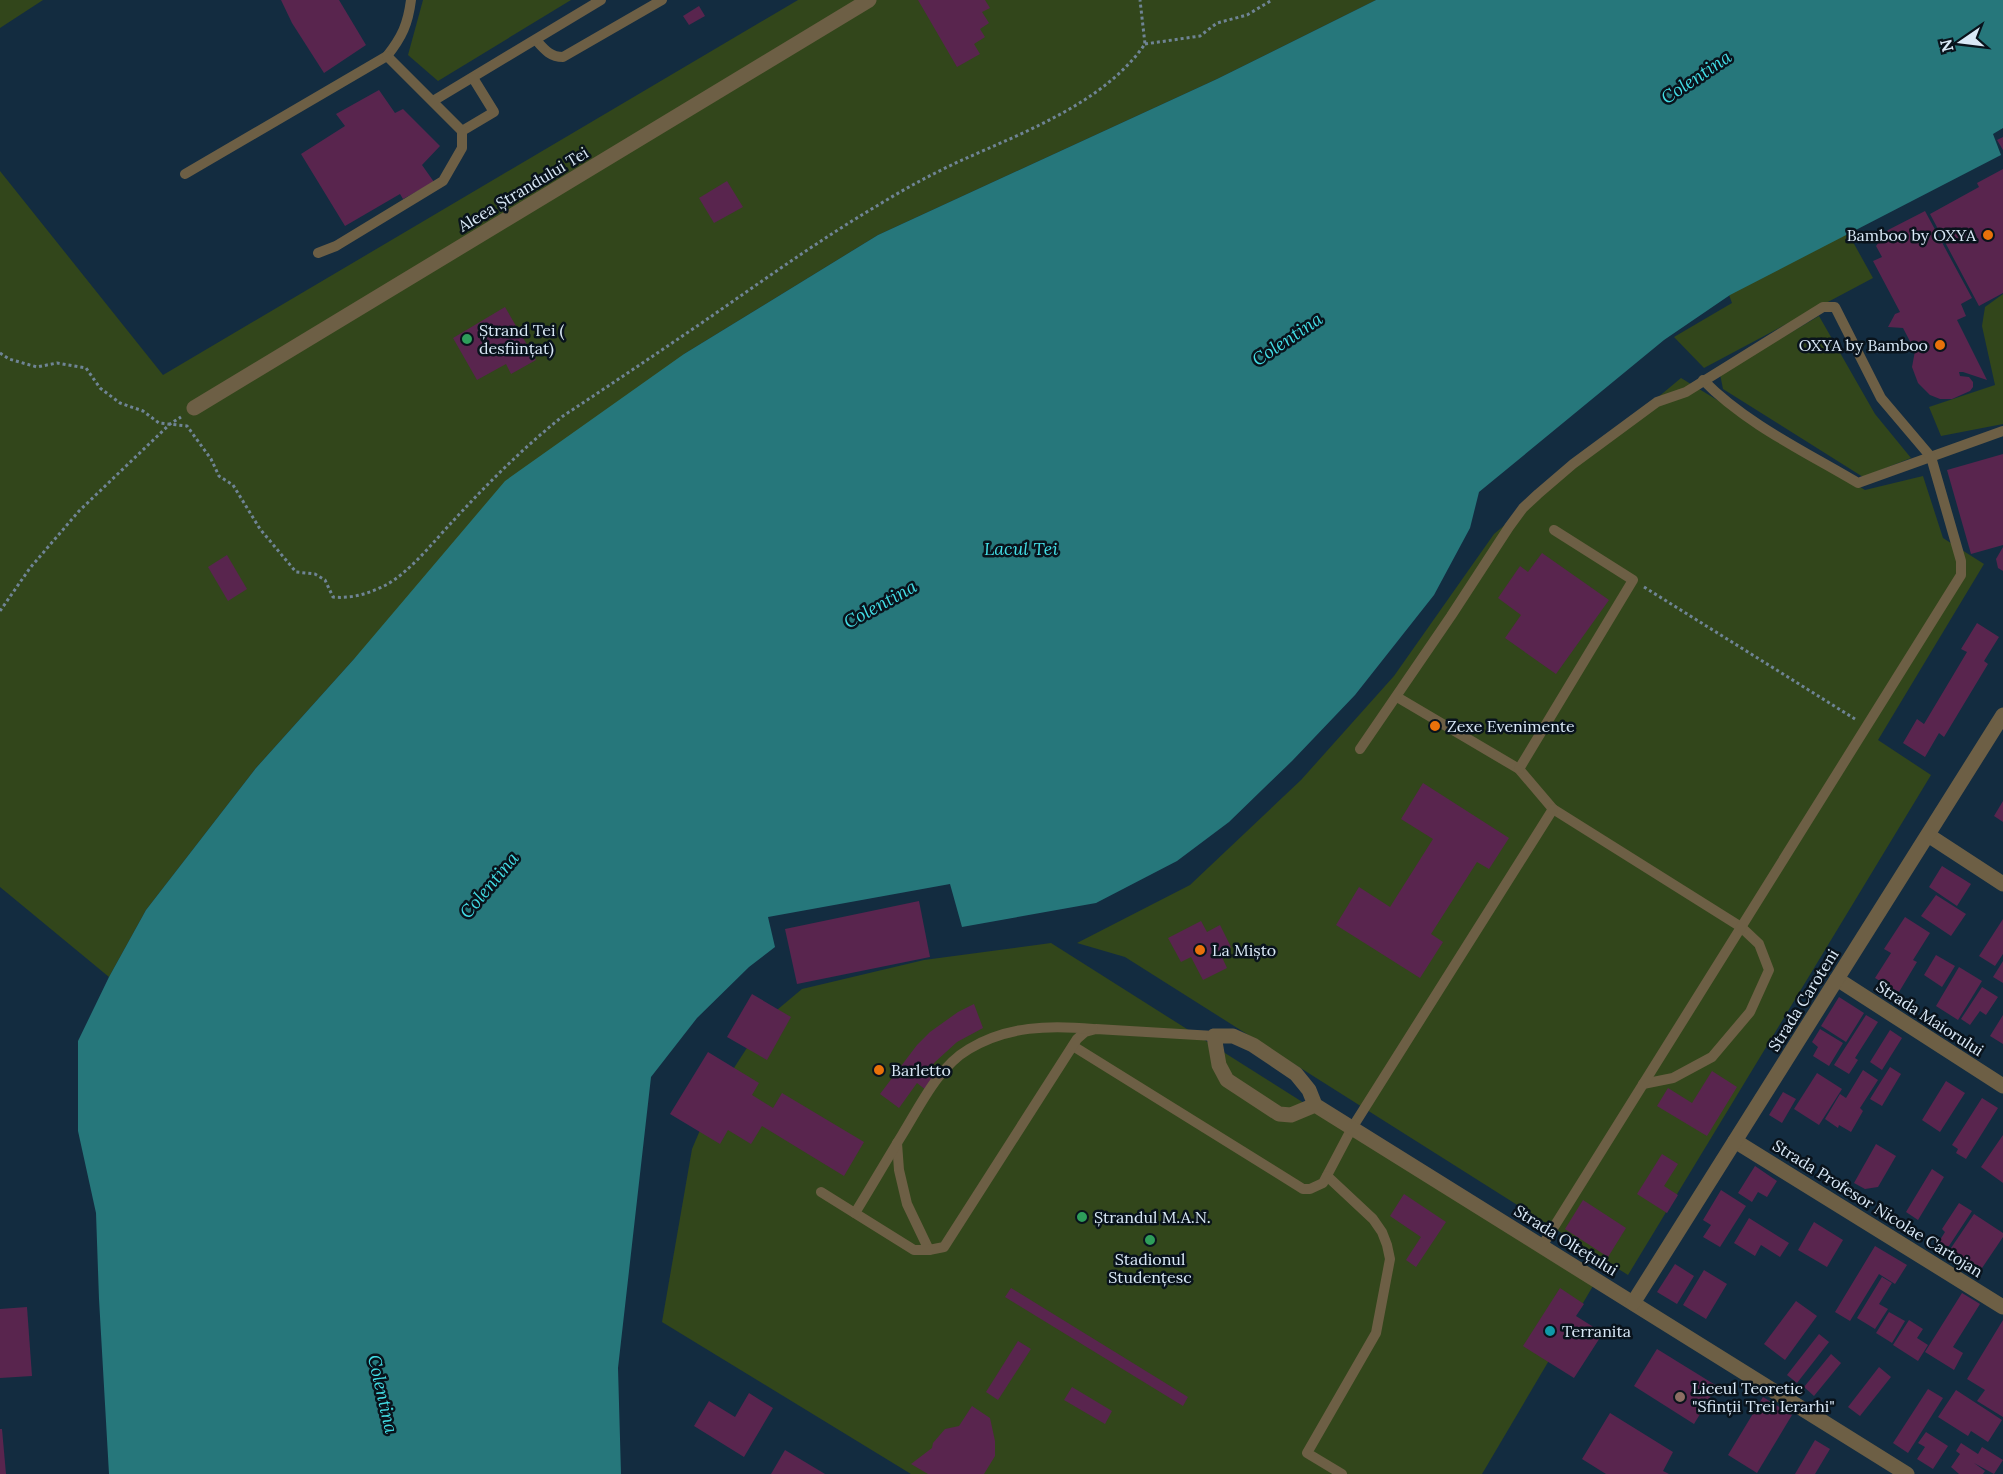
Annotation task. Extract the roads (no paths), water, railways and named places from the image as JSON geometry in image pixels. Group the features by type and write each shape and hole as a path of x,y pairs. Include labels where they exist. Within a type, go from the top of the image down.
{"street":[{"name":"Aleea Ștrandului Tei","path":"194,408 868,0"},
{"name":"Strada Caroteni","path":"1633,1304 2003,716"},
{"path":"1928,835 2003,884"},
{"name":"Strada Maiorului","path":"1837,979 2003,1086"},
{"path":"1214,1036 1220,1065 1227,1080 1279,1114 1292,1115 1315,1105"},
{"name":"Strada Oltețului","path":"1214,1036 1233,1036 1253,1045 1296,1074 1309,1090 1315,1105 1907,1474"},
{"name":"Strada Profesor Nicolae Cartojan","path":"1735,1141 2003,1307"}],"lane":[{"path":"185,174 387,56 401,39 409,18 411,0"},
{"path":"433,101 601,0"},
{"path":"536,40 548,53 556,57 563,57 662,0"},
{"path":"318,253 336,246 443,181 462,148 462,131 387,56"},
{"path":"462,131 494,112 473,78"},
{"path":"1360,749 1523,508 1573,464 1657,402 1686,392 1823,307 1835,307 1881,398 1931,457 1961,561 1961,575 1542,1246"},
{"path":"1703,380 1720,398 1858,483 2003,431"},
{"path":"1518,769 1633,580 1554,530"},
{"path":"1397,697 1518,769 1553,809 1741,927 1759,944 1769,970 1750,1011 1712,1057 1673,1078 1643,1084"},
{"path":"1073,1046 1303,1189 1317,1187 1323,1183 1352,1128 1553,809"},
{"path":"855,1213 927,1094 946,1069 968,1050 1000,1035 1027,1028 1060,1026 1214,1036"},
{"path":"821,1192 914,1250 944,1247 1073,1046 1085,1032 1096,1029"},
{"path":"897,1143 899,1170 907,1204 929,1250"},
{"path":"1327,1176 1373,1219 1385,1238 1390,1259 1377,1333 1307,1453 1342,1474"}],"water":[{"name":"Lacul Tei","path":"1376,0 2003,0 2003,128 1993,134 2001,155 1730,295 1664,340 1479,492 1470,528 1434,595 1355,695 1229,822 1177,861 1096,903 962,927 950,884 768,917 775,947 749,967 697,1018 651,1077 618,1368 621,1474 109,1474 96,1213 78,1131 78,1041 109,977 146,910 256,768 354,659 505,481 684,354 878,235 1217,79"}],"place":[{"name":"Bamboo by OXYA","path":"1988,235"},
{"name":"Ștrand Tei ( desființat)","path":"467,339"},
{"name":"OXYA by Bamboo","path":"1940,345"},
{"name":"Zexe Evenimente","path":"1435,726"},
{"name":"La Mișto","path":"1200,950"},
{"name":"Barletto","path":"879,1070"},
{"name":"Ștrandul M.A.N.","path":"1082,1217"},
{"name":"Stadionul Studențesc","path":"1150,1240"},
{"name":"Terranita","path":"1550,1331"},
{"name":"Liceul Teoretic \"Sfinții Trei Ierarhi\"","path":"1680,1397"}],"water label":[{"name":"Colentina","path":"1696,77"},
{"name":"Colentina","path":"1287,339"},
{"name":"Colentina","path":"880,604"},
{"name":"Colentina","path":"489,885"},
{"name":"Colentina","path":"383,1394"}]}
